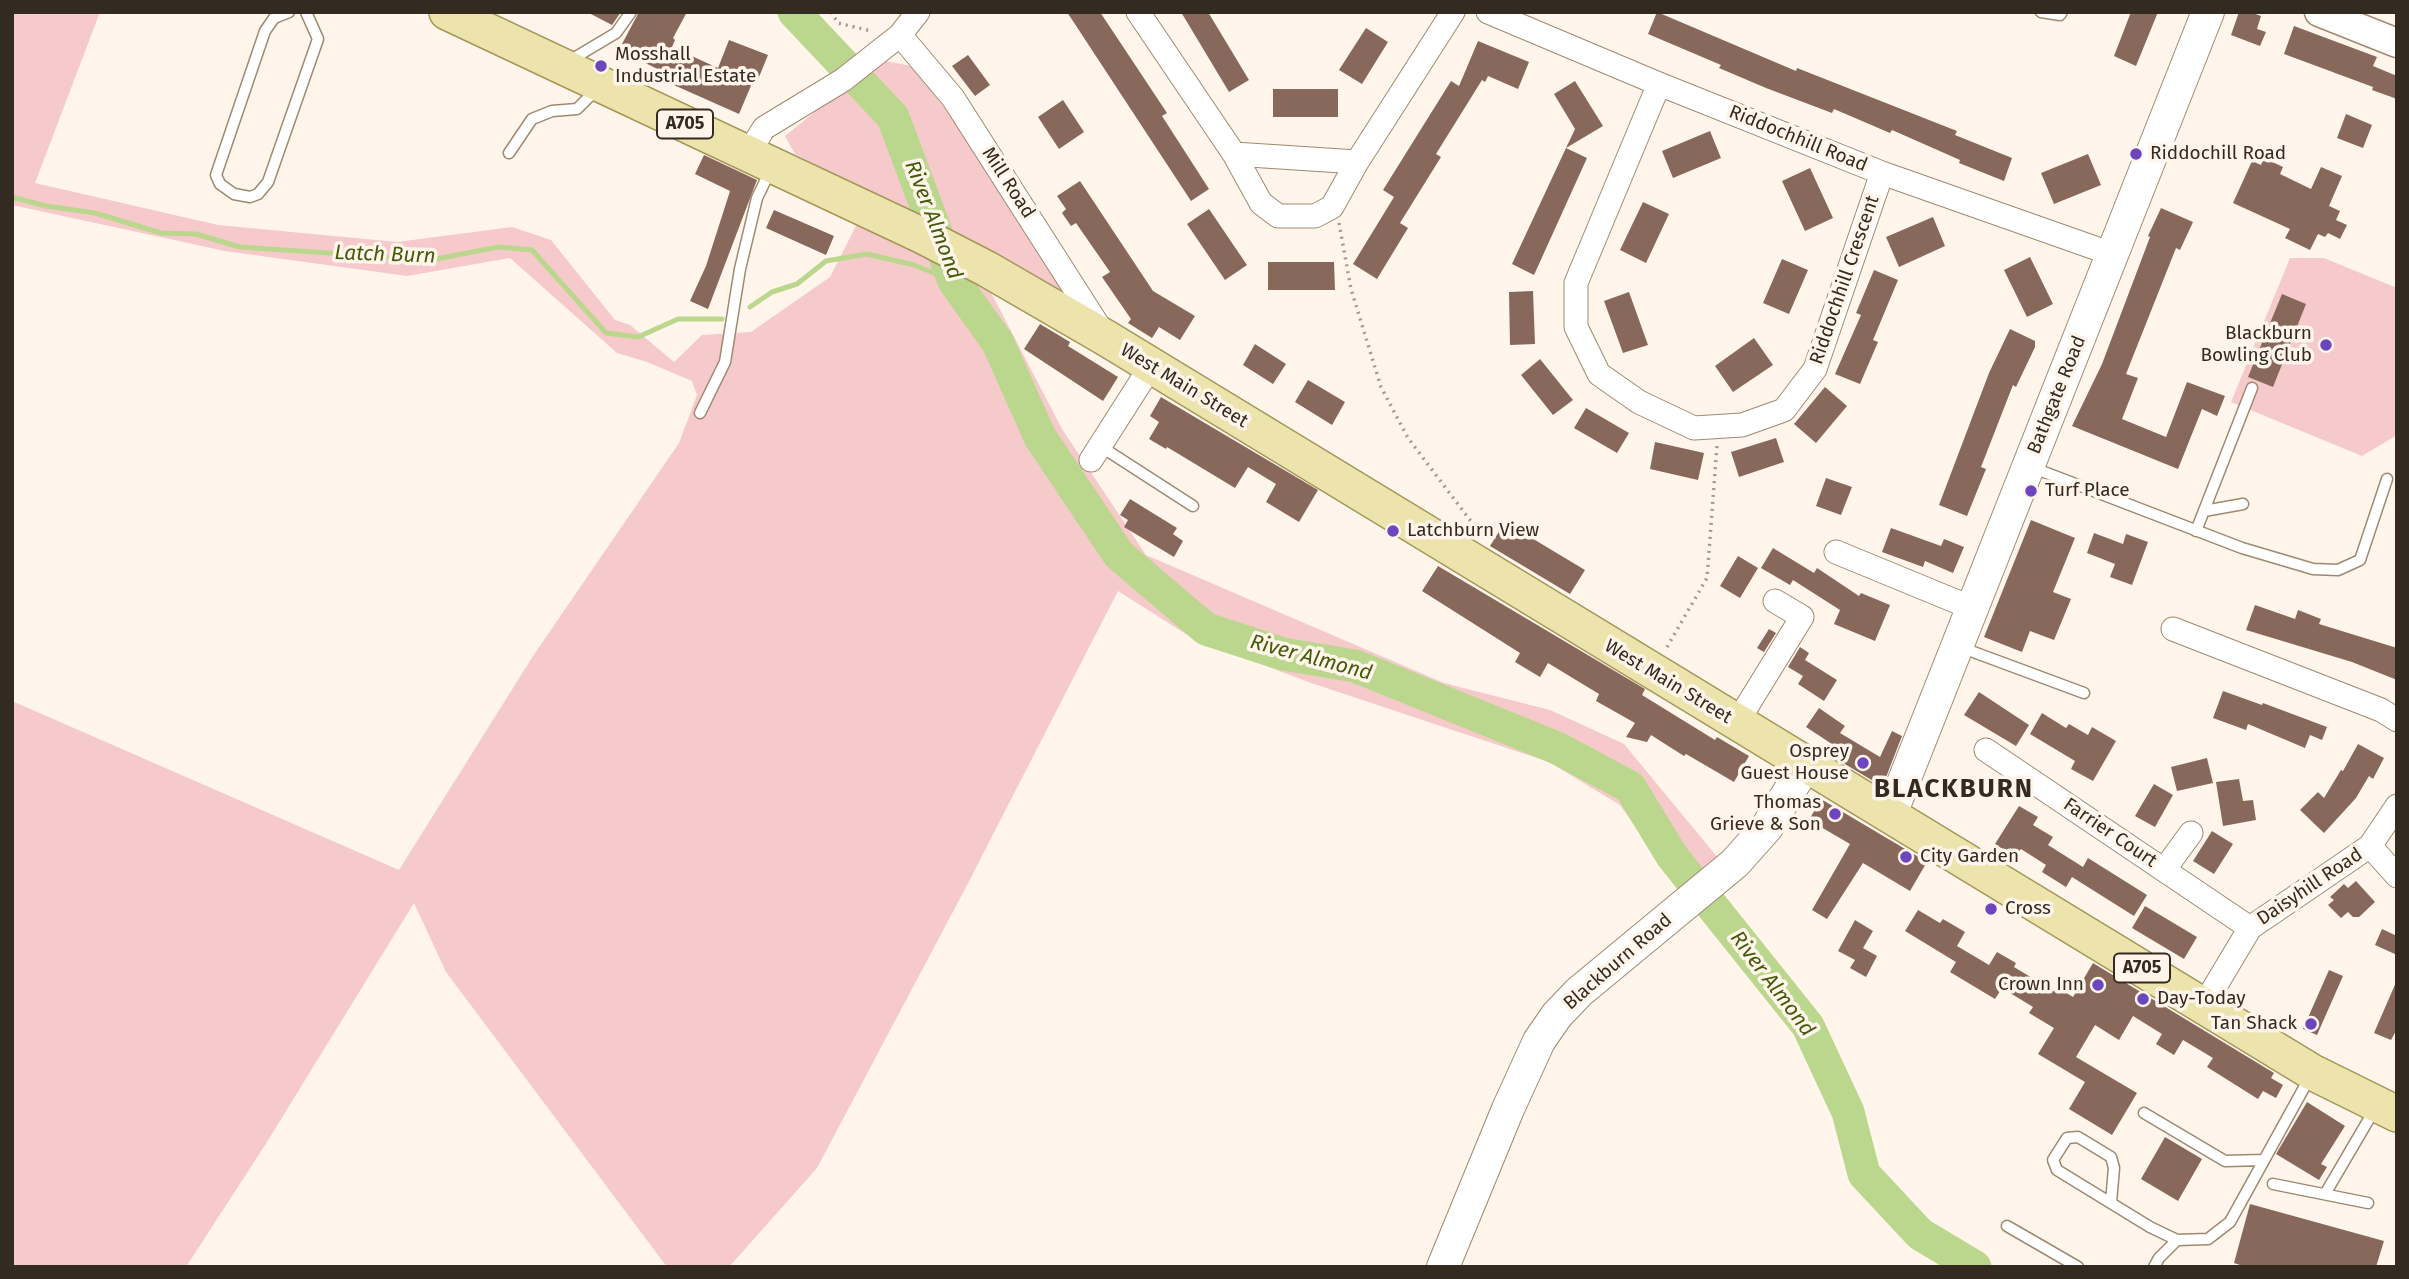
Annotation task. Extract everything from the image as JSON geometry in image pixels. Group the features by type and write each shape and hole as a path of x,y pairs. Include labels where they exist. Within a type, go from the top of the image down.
{"main road":[{"name":"West Main Street","path":"447,12 923,236 987,269 1106,338 1890,816"},
{"name":"Bathgate Road","path":"1890,816 2208,12"},
{"name":"Blackburn Road","path":"1443,1267 1508,1109 1539,1041 1557,1015 1579,992 1735,863 1767,827 1805,766"},
{"name":"A705","path":"1890,816 2312,1072 2387,1109"}],"street":[{"path":"760,160 764,128 843,80 900,35 918,12"},
{"path":"1138,12 1234,154 1261,204 1278,216 1315,216 1332,206 1453,12"},
{"name":"Riddochhill Road","path":"1488,12 1658,84 1882,173 2112,254"},
{"path":"2319,12 2397,43"},
{"name":"Mill Road","path":"900,35 953,97 1106,338"},
{"name":"Riddochhill Crescent","path":"1658,84 1576,283 1576,327 1599,374 1639,402 1694,428 1742,425 1784,410 1815,369 1882,173"},
{"path":"1234,154 1357,162"},
{"path":"1095,453 1151,366"},
{"path":"1836,552 1972,608"},
{"path":"1736,724 1802,617 1775,601"},
{"path":"2174,629 2381,710 2397,720"},
{"name":"Farrier Court","path":"1986,750 2250,928"},
{"name":"Daisyhill Road","path":"2204,1006 2250,928 2370,846 2397,806"},
{"name":"Farrier Court","path":"2164,870 2191,833"},
{"path":"2370,846 2397,876"}],"lane":[{"path":"289,12 274,18 265,31 216,174 220,184 234,194 250,197 258,194 268,182 318,39 306,12"},
{"path":"560,66 616,33 631,12"},
{"path":"2040,12 2060,15 2062,12"},
{"path":"509,153 532,119 552,111 577,109 590,96 595,82"},
{"path":"700,413 725,362 740,269 757,198 760,160"},
{"path":"2196,531 2252,388"},
{"path":"1095,453 1193,506"},
{"path":"2028,466 2242,548 2312,569 2338,570 2360,560 2387,479"},
{"path":"2204,511 2243,504"},
{"path":"1957,646 2084,693"},
{"path":"2110,1202 2114,1168 2111,1157 2078,1137 2067,1138 2053,1160 2057,1170 2110,1202 2177,1241 2208,1238 2230,1222 2312,1072"},
{"path":"2325,1194 2387,1109"},
{"path":"2144,1113 2225,1161 2263,1160"},
{"path":"2273,1184 2368,1203"},
{"path":"2007,1226 2078,1267"},
{"path":"2154,1267 2159,1258 2177,1241"}],"path":[{"path":"831,12 838,23 863,30 900,35"},
{"path":"1332,206 1337,211 1351,289 1381,387 1408,438 1486,544"},
{"path":"1652,672 1707,578 1718,426"}],"shaded area":[{"path":"12,12 100,12 35,183 218,225 397,242 512,227 551,240 615,320 630,325 674,362 702,335 751,332 830,277 861,216 984,279 1062,429 1146,555 1444,683 1550,710 1624,744 1718,858 1676,885 1620,805 1549,762 1311,683 1192,638 1118,591 965,889 817,1168 729,1267 667,1267 446,972 414,903 267,1142 186,1267 12,1267 12,701 399,870 533,656 679,443 697,395 692,381 617,353 510,258 407,276 225,251 12,205"},
{"path":"879,60 912,66 976,149 1074,300 795,154 785,136"},
{"name":"Blackburn Bowling Club","path":"2290,258 2324,258 2397,288 2397,435 2362,456 2231,402"}],"building":[{"path":"587,12 621,12 612,25"},
{"path":"639,12 687,12 673,38 675,40 672,47 718,68 729,40 768,55 739,114 667,82 670,75 639,60 642,53 622,44"},
{"path":"1067,12 1100,12 1167,113 1162,116 1209,189 1191,201"},
{"path":"1181,12 1208,12 1249,80 1229,92"},
{"path":"1657,12 1796,71 1797,68 1957,131 1955,135 2012,158 2004,181 1959,163 1960,160 1892,130 1890,133 1834,109 1832,113 1766,88 1719,68 1721,65 1648,34"},
{"path":"2131,12 2158,12 2136,66 2114,56"},
{"path":"2239,12 2261,16 2257,29 2266,32 2260,46 2231,35"},
{"path":"2294,26 2377,57 2373,66 2397,76 2397,99 2372,90 2373,87 2284,54"},
{"path":"1366,28 1388,42 1362,84 1339,70"},
{"path":"1478,41 1529,62 1518,89 1488,76 1485,82 1482,80 1436,154 1441,157 1400,223 1408,228 1377,279 1353,264 1394,197 1383,190 1451,81 1459,86"},
{"path":"968,55 990,85 975,96 952,66"},
{"path":"1575,81 1603,126 1566,148 1575,129 1554,94"},
{"path":"1273,89 1338,89 1338,117 1273,117"},
{"path":"1063,100 1084,132 1059,149 1038,117"},
{"path":"2346,114 2372,125 2363,148 2337,138"},
{"path":"1710,131 1721,158 1673,178 1662,151"},
{"path":"1566,148 1587,158 1534,275 1512,264"},
{"path":"2088,154 2101,185 2054,204 2041,173"},
{"path":"704,155 757,180 708,309 690,301 706,266 730,191 695,174"},
{"path":"2264,158 2283,167 2280,174 2311,189 2321,167 2342,176 2329,206 2340,211 2336,220 2347,225 2340,239 2328,233 2325,237 2318,234 2310,250 2285,238 2290,229 2233,203 2252,161 2261,165"},
{"path":"1810,168 1833,218 1805,231 1782,181"},
{"path":"1080,181 1153,291 1195,316 1180,340 1159,327 1152,338 1128,323 1131,319 1102,277 1110,272 1076,223 1071,226 1062,213 1066,209 1057,196"},
{"path":"1643,202 1669,214 1646,263 1620,250"},
{"path":"2161,208 2193,222 2180,250 2176,248 2126,374 2138,378 2122,419 2166,437 2187,382 2225,396 2217,416 2202,409 2178,469 2072,426 2102,364 2150,237 2148,236"},
{"path":"1209,209 1247,265 1225,280 1187,224"},
{"path":"774,210 834,236 826,255 766,228"},
{"path":"1933,217 1945,246 1899,267 1886,237"},
{"path":"2030,257 2053,304 2027,317 2004,270"},
{"path":"1782,259 1808,270 1789,314 1763,303"},
{"path":"1268,262 1334,262 1335,290 1268,290"},
{"path":"1874,270 1898,280 1873,340 1878,342 1860,384 1835,374 1861,315 1856,313"},
{"path":"1533,291 1535,344 1510,345 1509,292"},
{"path":"1629,292 1648,345 1623,353 1604,301"},
{"path":"2282,294 2306,304 2273,387 2248,377"},
{"path":"1040,324 1070,342 1068,346 1118,377 1103,401 1024,349"},
{"path":"2010,329 2035,341 2035,347 2016,387 2013,385 1981,467 1986,469 1967,516 1939,505 1989,373"},
{"path":"1754,338 1773,365 1733,392 1715,366"},
{"path":"1255,344 1286,364 1273,384 1243,365"},
{"path":"1540,359 1573,400 1553,415 1521,375"},
{"path":"1308,380 1345,402 1332,425 1295,402"},
{"path":"1825,387 1847,406 1816,443 1794,424"},
{"path":"1161,397 1318,490 1299,522 1266,502 1276,484 1248,467 1235,488 1149,439 1159,422 1150,416"},
{"path":"1586,408 1629,433 1617,453 1574,428"},
{"path":"1776,438 1784,462 1739,477 1731,452"},
{"path":"1655,442 1704,453 1698,480 1650,469"},
{"path":"1826,478 1852,487 1841,515 1816,506"},
{"path":"1130,499 1177,528 1173,534 1183,541 1174,557 1124,527 1128,520 1120,515"},
{"path":"2031,520 2075,538 2053,592 2071,599 2054,640 2030,631 2022,652 1984,637"},
{"path":"1505,522 1585,570 1570,594 1490,546"},
{"path":"1891,528 1941,546 1944,539 1964,547 1953,573 1925,561 1923,567 1882,552"},
{"path":"2094,533 2123,544 2126,534 2148,542 2132,585 2110,577 2115,564 2087,553"},
{"path":"1773,548 1814,573 1817,568 1859,596 1861,593 1890,605 1875,641 1834,624 1840,610 1793,580 1790,585 1761,568"},
{"path":"1738,556 1758,568 1740,598 1720,586"},
{"path":"1438,566 1645,689 1642,695 1715,740 1717,737 1749,756 1734,782 1651,735 1647,742 1626,737 1635,723 1596,701 1599,694 1548,663 1540,677 1515,662 1520,653 1422,591"},
{"path":"2255,605 2295,619 2298,610 2321,619 2319,624 2397,648 2397,680 2352,662 2246,630"},
{"path":"1769,629 1776,633 1764,652 1757,648"},
{"path":"1800,647 1809,653 1805,660 1837,680 1824,701 1798,684 1803,676 1788,667"},
{"path":"2223,691 2327,727 2322,740 2310,735 2305,748 2248,724 2246,730 2213,718"},
{"path":"1979,692 2029,725 2016,746 1964,715"},
{"path":"1819,708 1845,726 1840,733 1880,757 1892,731 1902,736 1883,785 1833,757 1838,748 1806,727"},
{"path":"2042,713 2066,728 2069,724 2088,735 2092,727 2116,741 2093,781 2071,769 2075,761 2030,734"},
{"path":"2358,744 2384,758 2373,779 2369,776 2356,798 2324,833 2300,810 2318,792 2324,798"},
{"path":"2207,758 2213,783 2177,791 2171,767"},
{"path":"2239,779 2243,801 2253,800 2256,820 2223,826 2216,782"},
{"path":"2154,784 2173,795 2155,827 2135,816"},
{"path":"1821,799 1927,862 1910,891 1863,863 1827,919 1812,910 1850,844 1809,820"},
{"path":"2019,806 2038,817 2033,825 2053,837 2048,845 2083,867 2088,858 2147,895 2134,916 2072,877 2066,887 2042,872 2046,865 2021,849 2015,857 1995,844"},
{"path":"2212,831 2233,844 2214,874 2193,861"},
{"path":"2356,881 2375,902 2359,917 2353,917 2348,912 2341,918 2328,905 2334,900 2330,897 2344,884 2348,888"},
{"path":"2145,906 2197,937 2184,959 2132,928"},
{"path":"1918,910 1940,923 1943,919 1965,932 1957,946 1989,965 1997,952 2016,963 2014,967 2057,993 2060,989 2073,997 2093,963 2274,1073 2271,1078 2283,1085 2276,1098 2263,1091 2258,1099 2207,1067 2213,1058 2183,1040 2174,1055 2156,1044 2162,1034 2133,1016 2119,1040 2095,1025 2076,1057 2137,1093 2112,1135 2069,1109 2085,1082 2038,1054 2054,1028 2029,1013 2033,1007 2002,988 1995,999 1950,972 1956,962 1905,931"},
{"path":"1855,920 1873,931 1863,948 1877,956 1866,977 1850,968 1855,960 1838,951"},
{"path":"2382,929 2397,936 2397,955 2375,945"},
{"path":"2329,970 2343,976 2317,1035 2303,1029"},
{"path":"2397,980 2397,1029 2391,1040 2374,1033"},
{"path":"2307,1102 2345,1126 2321,1164 2327,1167 2319,1180 2276,1154"},
{"path":"2165,1137 2202,1159 2178,1201 2141,1179"},
{"path":"2250,1204 2384,1241 2376,1267 2246,1267 2234,1263"}],"waterway":[{"name":"River Almond","path":"794,12 893,117 954,281 998,343 1040,437 1119,555 1206,629 1283,654 1355,666 1557,748 1630,787 1672,856 1808,1026 1848,1112 1864,1174 1920,1234 1975,1267"},
{"name":"Latch Burn","path":"12,197 46,206 95,213 161,233 196,234 240,247 431,260 498,247 532,250 606,333 638,337 678,319 722,319"},
{"name":"Latch Burn","path":"750,307 772,292 797,284 826,261 867,254 914,265 954,281"}],"place":[{"name":"Mosshall Industrial Estate","path":"601,66"},
{"name":"Riddochill Road","path":"2136,154"},
{"name":"Blackburn Bowling Club","path":"2326,345"},
{"name":"Turf Place","path":"2031,491"},
{"name":"Latchburn View","path":"1393,531"},
{"name":"Osprey Guest House","path":"1863,763"},
{"name":"Thomas Grieve & Son","path":"1835,814"},
{"name":"City Garden","path":"1906,857"},
{"name":"Cross","path":"1991,909"},
{"name":"Crown Inn","path":"2098,985"},
{"name":"Day-Today","path":"2143,999"},
{"name":"Tan Shack","path":"2311,1024"}],"district":[{"name":"BLACKBURN","path":"1954,790"}]}
